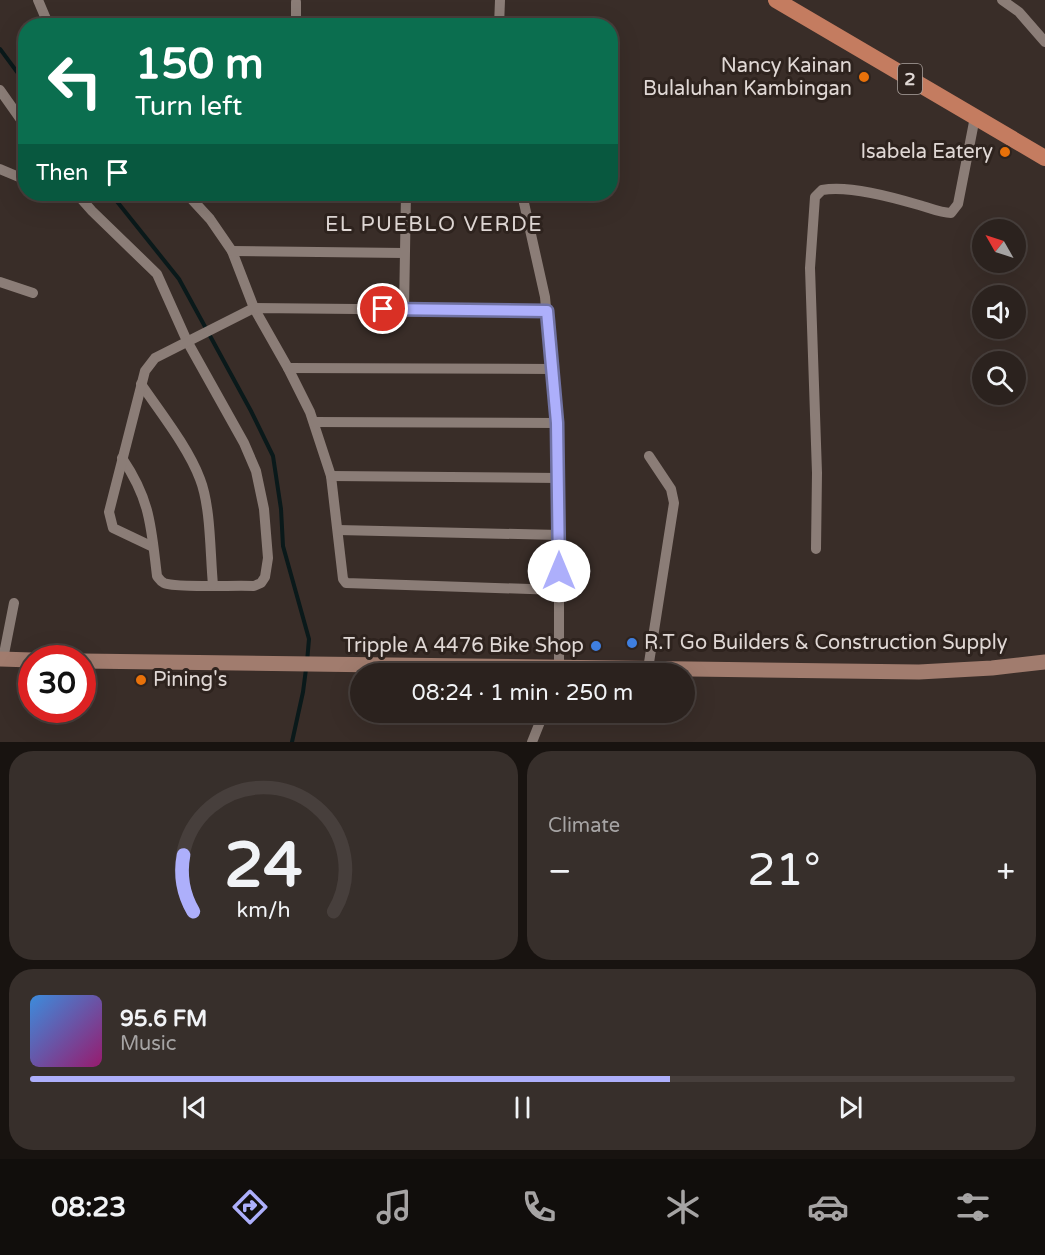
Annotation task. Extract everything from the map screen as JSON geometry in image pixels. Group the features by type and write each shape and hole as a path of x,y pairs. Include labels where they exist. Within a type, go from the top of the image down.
{"highway":[{"name":"2","path":"776,0 1045,158"}],"main road":[{"path":"2,659 18,660"},
{"path":"96,661 350,665"},
{"path":"695,669 936,671 1045,662"}],"street":[{"path":"38,0 46,18"},
{"path":"499,18 500,0"},
{"path":"1007,1 1045,42"},
{"path":"296,2 296,18"},
{"path":"0,90 18,116"},
{"path":"816,549 817,473 810,268 815,197 822,190 844,189 897,200 942,213 951,213 958,204 975,117"},
{"path":"0,169 18,177"},
{"path":"84,201 154,270 192,339 244,443 256,471 264,509 268,558 265,577 261,583 254,586 166,584 161,581 157,576 147,504 122,458"},
{"path":"194,201 222,234 232,251 254,308 288,368 314,422 331,476 343,579 346,583 559,590"},
{"path":"404,310 406,201"},
{"path":"523,201 547,311 557,423 560,663"},
{"path":"232,251 404,253"},
{"path":"0,282 33,293"},
{"path":"153,546 113,528 109,512 141,384 145,371 152,361 254,308 547,311"},
{"path":"288,368 552,369"},
{"path":"141,384 193,464 200,480 206,501 213,585"},
{"path":"314,422 557,423"},
{"path":"649,456 670,489 674,503 649,663"},
{"path":"331,476 559,478"},
{"path":"338,530 560,535"},
{"path":"2,659 14,603"},
{"path":"532,742 540,723"}],"waterway":[{"path":"0,49 18,73"},
{"path":"117,201 179,279 273,456 281,509 283,546 309,639 307,662"},
{"path":"292,742 306,669"}],"place":[{"name":"Nancy Kainan Bulaluhan Kambingan","path":"864,77"},
{"name":"Isabela Eatery","path":"1005,152"},
{"name":"R.T Go Builders & Construction Supply","path":"632,643"},
{"name":"Tripple A 4476 Bike Shop","path":"596,646"},
{"name":"Pining's","path":"141,680"}],"district":[{"name":"EL PUEBLO VERDE","path":"434,224"}],"route":[{"path":"383,309 547,311 557,423 559,571"}]}
